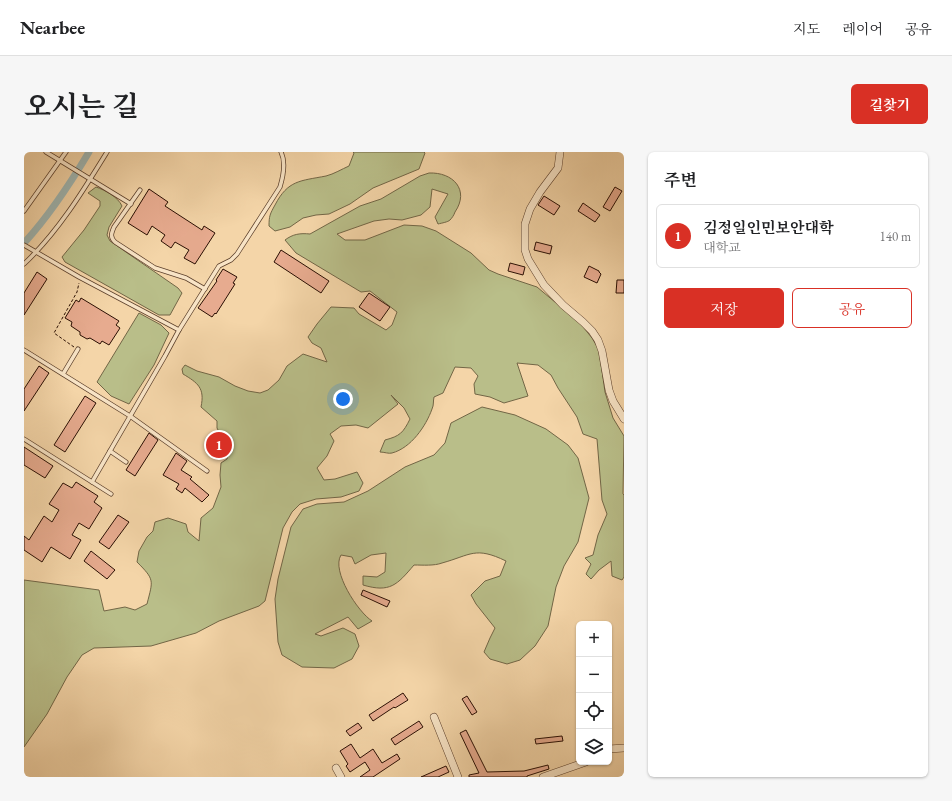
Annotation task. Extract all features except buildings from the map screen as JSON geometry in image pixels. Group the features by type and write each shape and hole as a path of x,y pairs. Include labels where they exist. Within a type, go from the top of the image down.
{"street":[{"path":"560,152 558,168 530,208 525,224 526,250 528,258 544,285 563,305 592,331 598,340 602,351 609,390 613,401 624,419"},
{"path":"434,717 458,777"},
{"path":"612,749 624,748"},
{"path":"544,777 578,765"},
{"path":"336,768 341,777"}],"lane":[{"path":"46,152 131,204"},
{"path":"24,211 66,152"},
{"path":"24,264 37,252 62,221 108,152"},
{"path":"92,482 179,330 219,266 231,260 237,254 280,187 283,178 283,156 281,152"},
{"path":"140,190 114,227 111,238 156,268 186,278 205,289"},
{"path":"24,245 79,277 179,330"},
{"path":"64,374 78,349"},
{"path":"24,350 130,416 141,426 207,470"},
{"path":"24,439 111,494"},
{"path":"110,451 126,462"}],"path":[{"path":"78,349 54,333 78,292 79,277"}],"green space":[{"path":"353,152 425,153 419,169 373,188 350,204 329,214 303,218 290,227 275,231 269,226 271,213 280,197 290,186 302,181 335,173 349,166 354,153"},
{"path":"429,173 438,173 452,179 460,190 461,196 459,204 449,221 438,224 435,217 448,194 432,189 430,207 421,215 402,220 389,219 374,221 337,234 345,240 365,240 404,225 422,226 436,231 471,253 489,270 537,287 580,323 599,350 605,392 613,418 624,436 624,577 622,580 612,576 611,561 599,570 591,579 586,574 591,564 585,558 593,555 598,535 607,514 602,500 597,439 583,434 577,417 551,375 538,365 517,363 528,396 504,403 490,397 475,394 474,384 478,376 471,368 455,367 443,393 434,397 433,408 422,429 417,436 399,450 391,453 380,452 385,440 400,433 410,419 404,408 391,395 398,404 368,428 356,425 341,426 330,434 334,441 327,456 317,468 324,480 335,479 357,472 363,483 359,491 341,497 316,499 300,504 292,512 283,528 265,601 259,606 219,621 196,633 151,646 94,648 82,655 67,677 47,714 24,747 24,580 99,590 104,611 125,607 135,610 147,604 151,581 150,577 137,562 139,551 147,537 153,531 155,522 168,518 186,524 188,532 199,541 201,518 213,508 221,487 221,463 227,459 229,451 217,428 217,421 201,407 202,395 199,387 193,380 183,374 182,369 185,365 197,371 219,377 248,391 260,393 268,390 279,380 287,366 303,354 327,362 321,348 312,343 308,337 331,307 354,308 359,314 386,330 392,325 397,312 370,291 361,292 296,253 285,240 297,234 310,234 360,206 381,199 420,176"},
{"path":"96,187 111,194 122,206 109,227 107,235 110,241 178,288 182,293 170,315 159,315 65,262 62,257 84,230 100,206 100,201 88,193"},
{"path":"139,313 161,325 169,333 154,365 129,404 111,396 97,382"},
{"path":"482,407 515,415 546,429 568,445 578,458 589,498 578,542 564,566 556,587 548,626 535,646 520,660 507,664 490,659 484,652 495,628 476,604 471,595 485,581 500,576 506,561 496,556 473,553 439,564 414,565 403,578 392,586 380,588 363,585 363,576 377,577 385,572 386,553 371,555 355,564 352,557 341,555 339,562 343,581 353,600 372,621 358,629 348,617 315,634 321,636 343,628 355,634 359,646 352,659 334,668 302,667 282,655 278,642 275,599 278,579 291,527 303,509 317,504 344,502 368,491 405,467 434,455 445,443 451,423"}],"waterway":[{"path":"24,243 59,199 89,152"}],"place":[{"name":"김정일인민보안대학","path":"219,445"}]}
